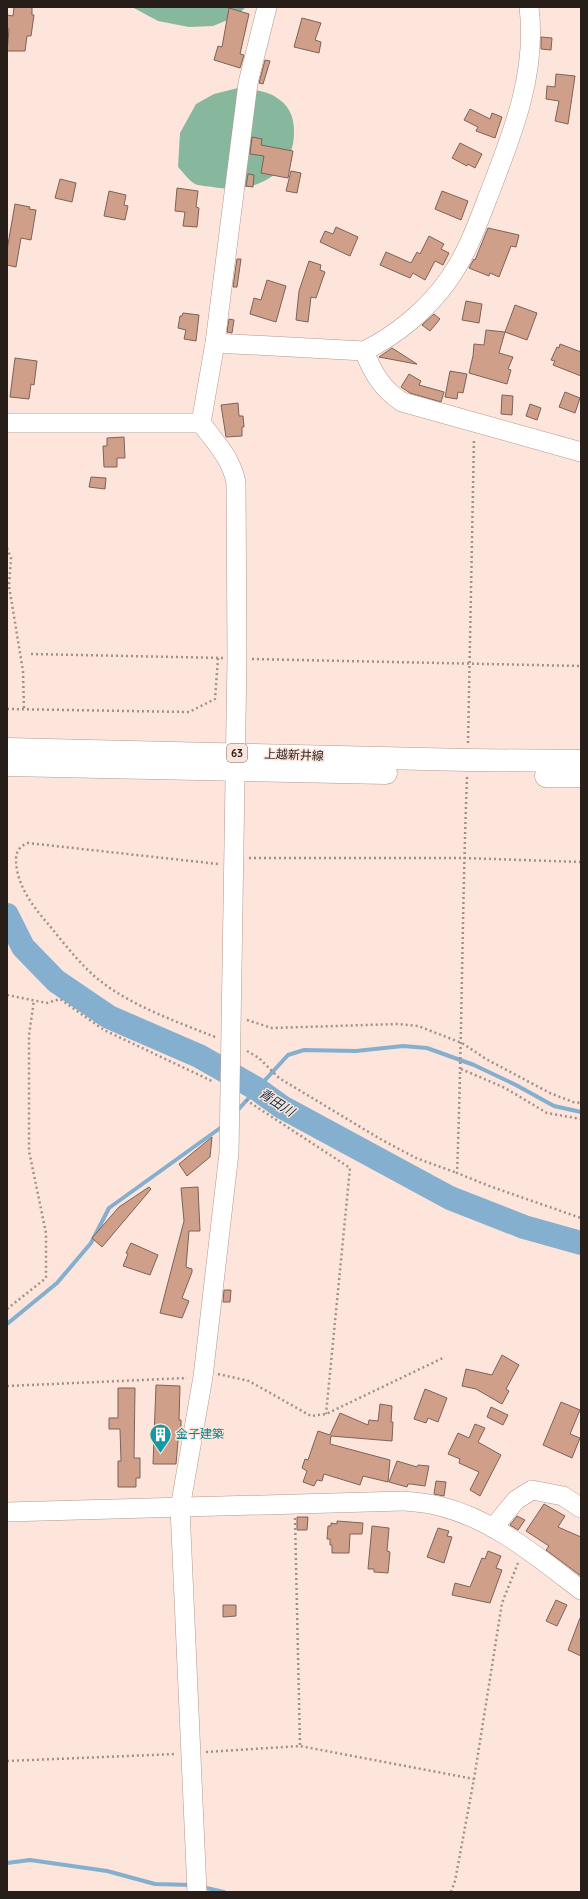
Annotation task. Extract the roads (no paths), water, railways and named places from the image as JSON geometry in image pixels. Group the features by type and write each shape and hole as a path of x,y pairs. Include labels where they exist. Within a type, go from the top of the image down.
{"main road":[{"name":"上越新井線","path":"8,760 235,761 467,767 581,776"},
{"name":"上越新井線","path":"467,767 581,761"}],"street":[{"path":"197,1892 180,1508 204,1374 229,1153 238,658 236,483 234,470 201,423 215,343 248,83 267,7"},
{"path":"215,343 364,351 382,342 427,306 448,280 464,255 509,142 527,81 531,23 529,7"},
{"path":"364,351 376,377 385,389 402,402 581,452"},
{"path":"7,423 201,423"},
{"path":"493,1528 516,1500 532,1490 563,1496 581,1508"},
{"path":"7,1512 403,1501 439,1506 466,1515 493,1528 524,1547 581,1590"}],"waterway":[{"name":"青田川","path":"7,915 23,947 56,981 109,1017 199,1056 257,1089 282,1107 450,1198 524,1227 581,1243"},
{"path":"236,1112 288,1055 304,1050 356,1051 403,1046 427,1048 474,1065 516,1085 554,1106 581,1112"},
{"path":"7,1324 57,1283 91,1243 109,1208 223,1126"},
{"path":"7,1863 30,1860 107,1871 155,1884 192,1885"},
{"path":"202,1887 224,1892"}],"place":[{"name":"金子建築","path":"161,1454"}]}
